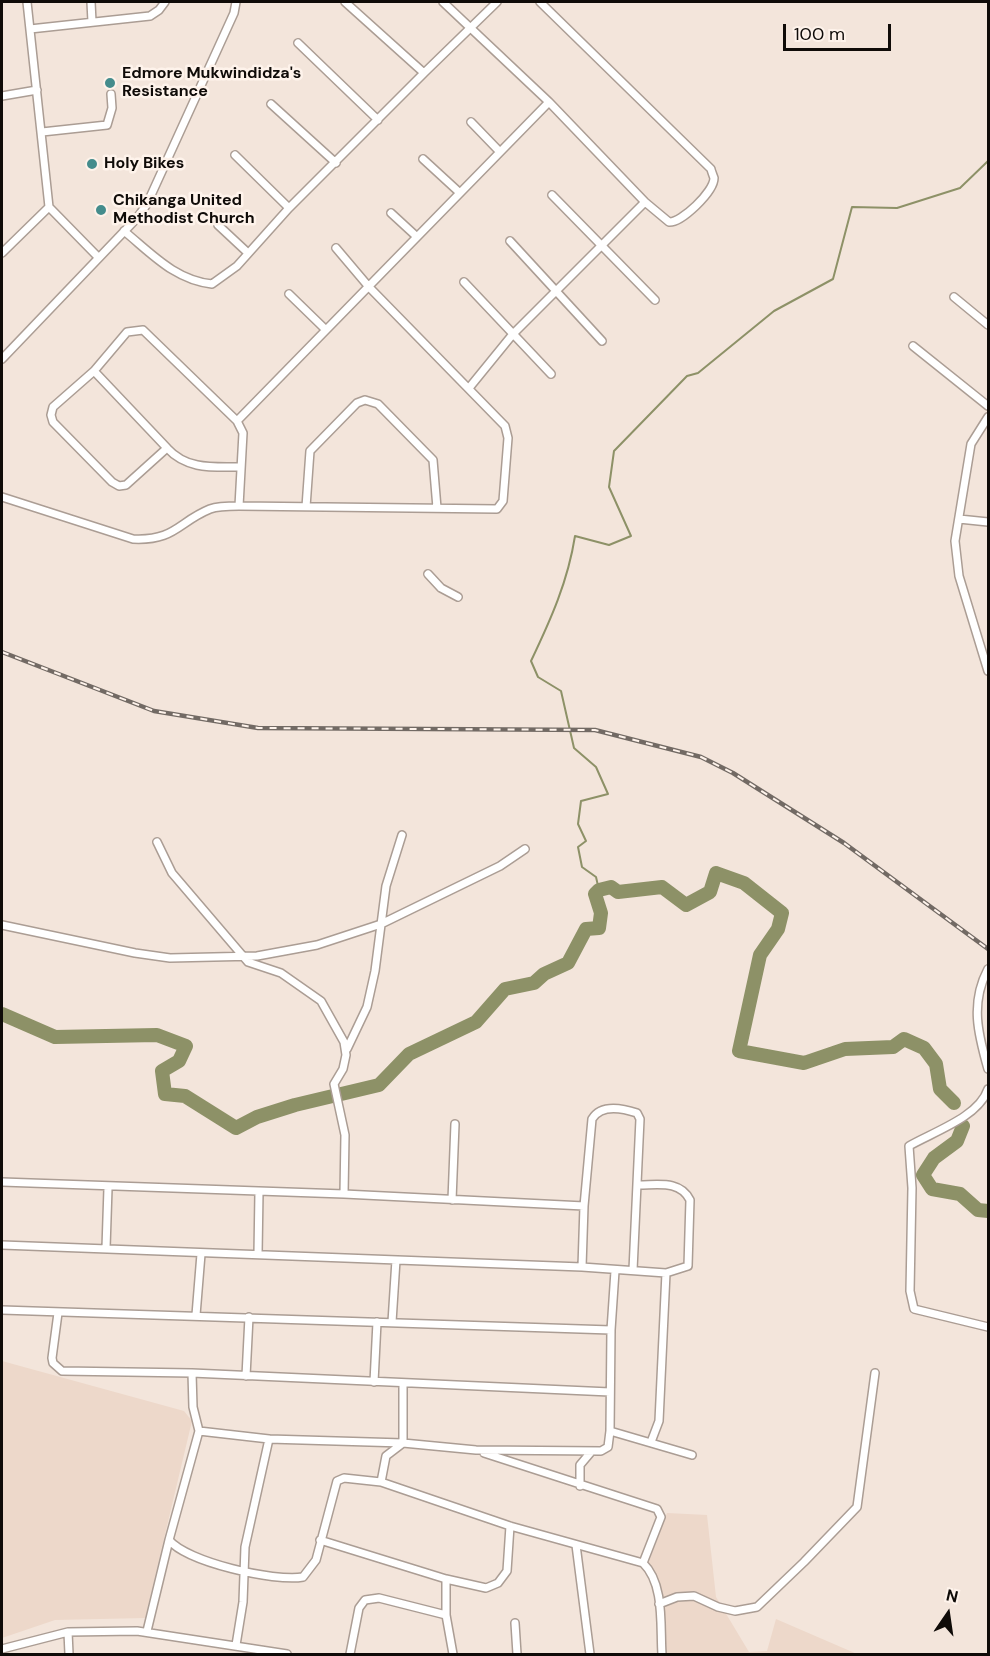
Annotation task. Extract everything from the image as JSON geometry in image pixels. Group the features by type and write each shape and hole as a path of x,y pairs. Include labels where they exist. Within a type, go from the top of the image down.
{"street":[{"path":"27,2 49,207 98,256"},
{"path":"91,2 92,22"},
{"path":"30,29 150,16 165,2"},
{"path":"2,359 147,204 234,13 236,2"},
{"path":"345,2 424,74"},
{"path":"442,2 549,102 645,202 669,222 681,220 711,189 714,178 711,169 540,2"},
{"path":"124,231 178,275 193,282 212,284 237,266 289,208 497,2"},
{"path":"298,44 378,120"},
{"path":"2,96 37,90"},
{"path":"42,132 107,125 112,108 111,94"},
{"path":"237,421 549,102"},
{"path":"271,104 336,163"},
{"path":"471,122 500,152"},
{"path":"235,155 289,208"},
{"path":"423,159 460,192"},
{"path":"552,195 655,300"},
{"path":"468,388 513,334 645,202"},
{"path":"2,253 49,207"},
{"path":"391,213 416,236"},
{"path":"218,225 248,253"},
{"path":"510,241 602,341"},
{"path":"2,497 134,540 153,540 170,535 211,508 238,506 497,509 503,501 508,438 506,426 369,287 336,248"},
{"path":"464,282 551,374"},
{"path":"289,294 325,329"},
{"path":"954,297 988,325"},
{"path":"167,448 126,484 119,486 112,482 53,422 51,415 53,407 94,371 127,332 143,330 237,421 243,433 238,506"},
{"path":"913,346 988,406"},
{"path":"94,371 177,459 194,465 241,467"},
{"path":"306,507 310,451 357,403 365,400 378,404 433,460 437,508"},
{"path":"988,417 971,444 955,541 959,576 988,671"},
{"path":"959,519 988,522"},
{"path":"428,574 441,588 458,597"},
{"path":"344,1194 345,1135 334,1084 343,1069 347,1046 356,1033 367,1007 386,886 402,835"},
{"path":"157,842 172,873 244,957 254,966 281,973 315,996 335,1029 343,1036 346,1055"},
{"path":"2,925 135,953 170,958 244,957 316,945 381,924 500,866 525,849"},
{"path":"988,969 980,987 976,1009 980,1041 988,1069"},
{"path":"988,1089 981,1102 964,1115 909,1146 912,1188 910,1291 914,1309 988,1326"},
{"path":"582,1267 590,1126 591,1119 600,1110 634,1112 639,1115 639,1185 633,1270"},
{"path":"452,1200 455,1124"},
{"path":"2,1182 108,1188 344,1194 584,1206"},
{"path":"2,1245 582,1267 666,1273 688,1266 690,1200 683,1189 678,1187 639,1185"},
{"path":"105,1248 108,1188"},
{"path":"258,1254 259,1192"},
{"path":"196,1316 201,1254"},
{"path":"392,1322 396,1260"},
{"path":"199,1431 269,1439 403,1443 476,1450 591,1452 606,1450 610,1431 611,1330 615,1270"},
{"path":"651,1442 659,1421 666,1273"},
{"path":"2,1310 611,1330"},
{"path":"58,1313 52,1358 53,1363 62,1371 192,1373 610,1392"},
{"path":"246,1376 249,1317"},
{"path":"374,1382 377,1322"},
{"path":"147,1631 199,1431 193,1407 192,1373"},
{"path":"659,1604 677,1597 694,1596 718,1607 735,1611 757,1606 857,1507 875,1373"},
{"path":"403,1384 403,1443"},
{"path":"610,1431 692,1455"},
{"path":"236,1645 243,1602 245,1547 269,1439"},
{"path":"381,1482 386,1456 403,1443"},
{"path":"476,1450 580,1486 657,1509 661,1517 643,1563"},
{"path":"580,1486 580,1466 591,1452"},
{"path":"169,1540 180,1551 206,1562 243,1570 303,1577 316,1560 337,1481 345,1478 381,1482 510,1526 643,1563 652,1572 659,1604 662,1654"},
{"path":"320,1540 478,1588 498,1583 504,1578 509,1563 510,1526"},
{"path":"576,1545 590,1654"},
{"path":"446,1579 446,1615 453,1654"},
{"path":"350,1654 358,1608 365,1600 379,1598 446,1615"},
{"path":"515,1623 517,1654"},
{"path":"2,1649 68,1632 147,1631 287,1654"},
{"path":"68,1632 69,1654"}],"shaded area":[{"path":"2,1361 184,1411 192,1421 145,1618 55,1620 2,1638"},
{"path":"667,1513 707,1515 716,1597 749,1652 767,1651 776,1619 857,1654 666,1654 662,1608 648,1564"}],"waterway":[{"path":"599,890 596,877 582,867 578,847 586,841 578,824 581,801 608,794 596,767 574,748 561,691 538,677 531,661 558,600 575,536 609,545 631,536 609,487 614,451 687,376 698,373 774,311 833,279 852,207 897,208 960,188 988,161"},
{"path":"2,1014 55,1037 157,1035 186,1046 179,1061 162,1071 165,1094 185,1096 236,1128 257,1117 295,1105 379,1085 409,1054 476,1022 505,989 534,983 544,974 568,963 586,929 599,928 601,913 595,894 599,890 611,887 618,892 662,887 686,905 710,892 716,873 744,883 782,913 778,929 760,955 739,1051 804,1063 845,1049 893,1047 904,1039 924,1048 936,1064 940,1089 954,1103"},
{"path":"963,1126 957,1141 934,1158 923,1175 932,1189 960,1194 978,1210 988,1211"}],"railway":[{"path":"2,652 154,711 258,728 595,730 701,757 733,773 844,843 988,949"}],"place":[{"name":"Edmore Mukwindidza's Resistance","path":"110,83"},
{"name":"Holy Bikes","path":"92,164"},
{"name":"Chikanga United Methodist Church","path":"101,210"}]}
